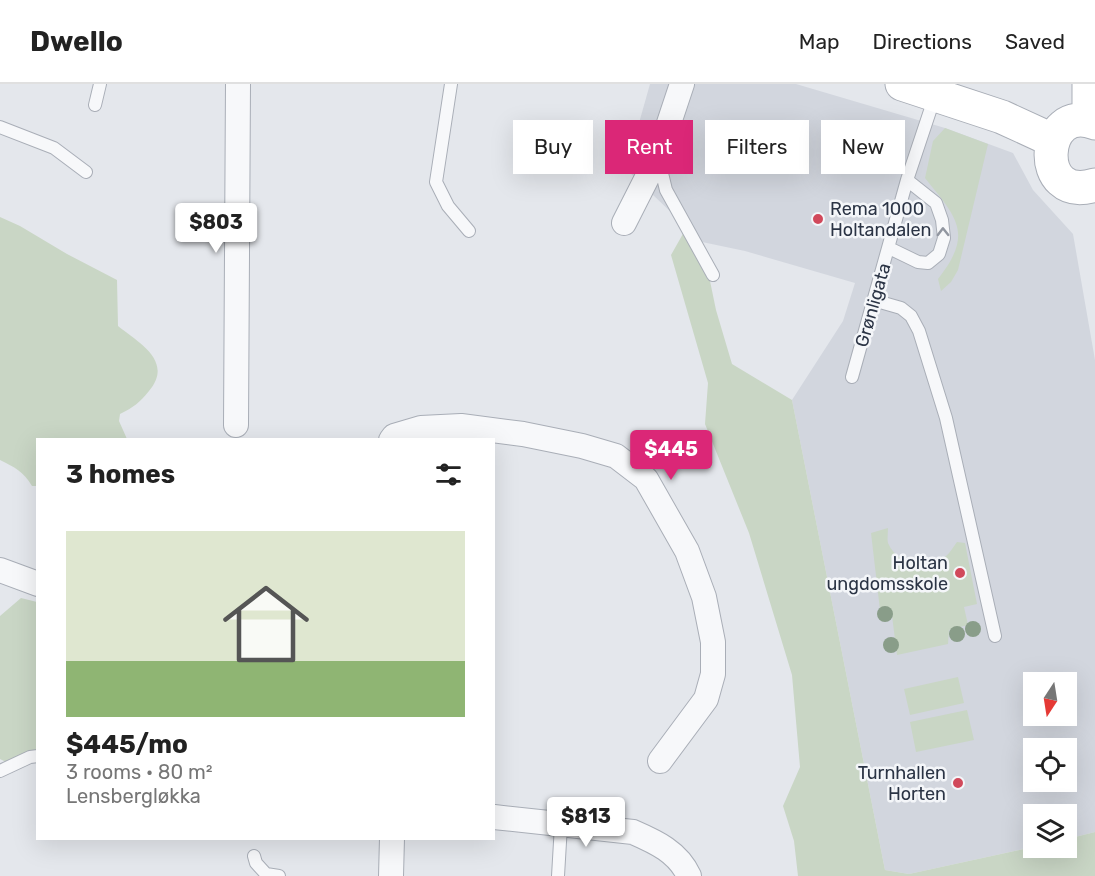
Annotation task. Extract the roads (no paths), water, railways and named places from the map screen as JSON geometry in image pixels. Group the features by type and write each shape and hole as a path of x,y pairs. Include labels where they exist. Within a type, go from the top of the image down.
{"main road":[{"path":"902,84 1002,117 1052,140"},
{"path":"1089,84 1092,122 1077,121 1058,131 1052,140 1049,154 1052,168 1059,178 1074,187 1094,190"}],"street":[{"path":"236,425 238,84"},
{"path":"670,120 682,84"},
{"path":"624,222 649,174"},
{"path":"392,438 421,428 462,426 523,435 582,446 616,456 646,479 687,551 704,597 713,642 713,674 706,699 660,761"},
{"path":"0,570 36,583"},
{"path":"495,817 633,832 654,841 673,854 689,876"},
{"path":"391,876 392,840"}],"lane":[{"path":"95,105 100,84"},
{"path":"451,84 436,182 448,206 469,231"},
{"name":"Grønligata","path":"852,377 907,180 935,95"},
{"path":"0,128 54,148 86,172"},
{"path":"662,174 666,190 713,275"},
{"path":"889,248 918,262 928,263 939,254 945,238 936,203 907,180"},
{"path":"873,300 901,308 911,316 919,331 946,418 995,636"},
{"path":"0,771 36,756"},
{"path":"558,876 561,825"},
{"path":"254,856 256,863 266,874 279,876"}],"place":[{"name":"Rema 1000 Holtandalen","path":"818,219"},
{"name":"Holtan ungdomsskole","path":"960,573"},
{"name":"Turnhallen Horten","path":"958,783"}]}
